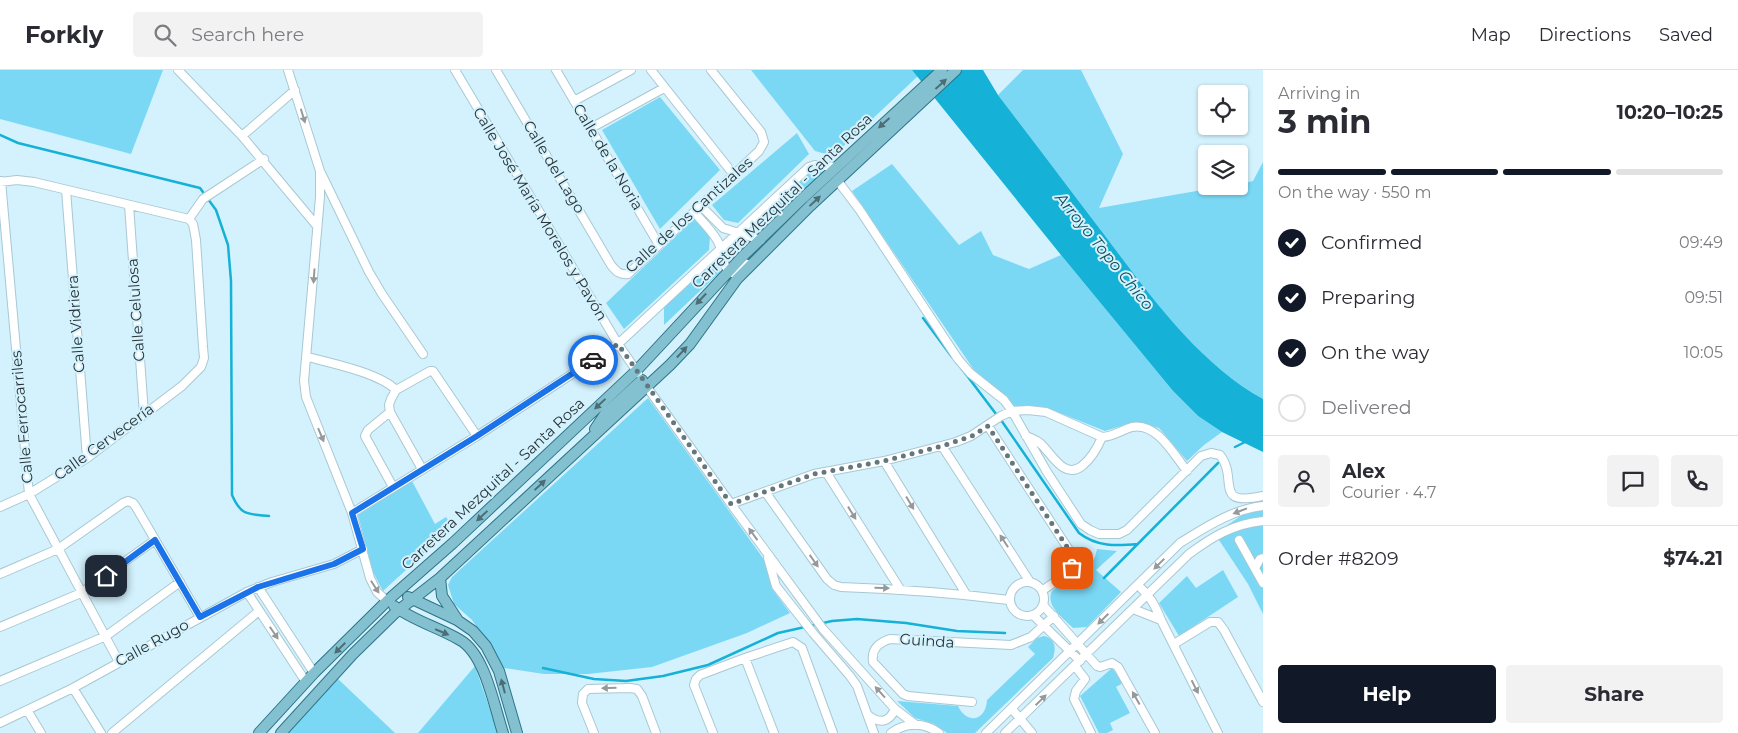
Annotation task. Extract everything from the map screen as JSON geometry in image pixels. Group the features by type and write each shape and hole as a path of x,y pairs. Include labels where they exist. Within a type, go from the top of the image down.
{"main road":[{"path":"923,94 942,70"},
{"name":"Carretera Mezquital - Santa Rosa","path":"259,733 306,682 390,599 453,543 636,371 728,271 802,198 923,94 956,70"},
{"name":"Carretera Mezquital - Santa Rosa","path":"281,733 353,654 399,610 440,578 584,444 605,414 690,344 737,280 923,94"},
{"path":"440,578 442,596 457,620"},
{"path":"390,599 412,598 457,620 473,631 486,646 499,671 517,733"},
{"path":"390,599 399,610 461,641 471,649 479,660 502,733"}],"street":[{"path":"178,70 264,160 317,226"},
{"path":"288,70 320,170 369,272 423,354"},
{"name":"Calle José María Morelos y Pavón","path":"455,70 618,344 766,552 823,629 895,709 916,724 926,726 939,733"},
{"name":"Calle del Lago","path":"496,70 611,265"},
{"name":"Calle de la Noria","path":"556,70 660,245"},
{"path":"574,101 632,70"},
{"path":"651,70 734,175"},
{"name":"Calle de los Cantizales","path":"611,265 619,274 628,274 759,151 764,142 761,132 711,70"},
{"path":"591,128 664,88"},
{"path":"242,136 295,90"},
{"path":"1,181 26,181 188,219 203,199 264,160"},
{"path":"352,513 477,436 618,344 809,167 815,165 837,167"},
{"path":"320,170 320,197 308,356 304,380 306,398 352,513 370,578 377,592 390,599"},
{"path":"837,180 859,209 958,359 970,374 1004,400 1012,411 1047,472 1081,524 1099,534 1119,534 1127,530 1201,456 1211,453 1217,454 1225,462 1229,491 1236,498 1245,500 1263,496"},
{"name":"Calle Ferrocarriles","path":"1,181 29,494 119,662"},
{"name":"Calle Vidriera","path":"66,190 87,458"},
{"name":"Calle Celulosa","path":"129,205 144,414"},
{"path":"701,206 723,228 760,240"},
{"path":"694,212 710,230 721,249 724,266 734,274 770,246"},
{"name":"Calle Cervecería","path":"0,507 29,494 87,458 182,386 201,367 204,358 196,240 193,224 188,219"},
{"path":"308,356 384,380 396,390"},
{"path":"422,469 390,412 390,399 396,390 430,371 436,373 477,436"},
{"path":"731,504 814,474 884,461 942,446 972,436 1012,411 1046,412 1102,438 1132,427 1142,427 1152,431 1161,438 1187,471"},
{"path":"390,412 368,430 365,436 393,487"},
{"path":"988,426 1074,560 1074,566 1069,571 1042,591"},
{"path":"1026,436 1040,444 1065,469 1072,470 1080,467 1090,459 1102,438"},
{"path":"942,446 1030,582"},
{"path":"884,461 966,594"},
{"path":"826,472 900,589"},
{"path":"766,492 827,579 834,585 841,587 966,594 1009,600"},
{"path":"0,574 58,549 128,501 133,503 200,617"},
{"path":"986,733 1180,543 1218,520 1253,507 1263,506"},
{"path":"1005,733 1189,554 1208,539 1229,529 1263,521"},
{"path":"0,627 81,593 155,540"},
{"path":"1239,540 1263,583"},
{"name":"Calle Rugo","path":"0,723 73,688 247,592 334,564 363,549"},
{"name":"Calle José María Morelos y Pavón","path":"766,552 776,586 857,686 874,733"},
{"path":"1255,568 1260,559 1263,558"},
{"path":"0,680 106,636 180,582"},
{"path":"1023,582 1037,585 1042,591 1043,605 1033,615 1026,616 1016,613 1011,607 1009,600 1011,592 1023,582"},
{"path":"1138,585 1154,603 1218,733"},
{"path":"258,587 314,674"},
{"path":"247,592 306,682"},
{"path":"1043,605 1097,666 1100,667 1112,663 1118,667 1155,733"},
{"path":"1132,609 1161,620"},
{"path":"112,733 259,611"},
{"path":"1033,615 1070,651 1085,679 1074,695 1077,706 1091,733"},
{"path":"1045,626 1054,616"},
{"path":"1174,644 1210,622 1218,622 1263,702"},
{"name":"Guinda","path":"972,702 903,694 873,662 872,656 876,645 890,639 1011,645 1031,637 1045,626"},
{"path":"713,733 694,682 700,675 789,643 797,644 802,648 833,733"},
{"path":"287,653 296,647"},
{"path":"745,658 774,733"},
{"path":"73,688 101,733"},
{"path":"594,733 582,698 583,694 588,689 630,688 639,692 656,733"},
{"path":"868,715 875,720 883,721 890,718 895,709"},
{"path":"1012,709 1032,733"},
{"path":"27,710 41,733"},
{"path":"891,733 901,727 916,724"},
{"path":"1014,726 1019,733"}],"shaded area":[{"path":"0,70 163,70 131,154 0,119"},
{"path":"751,70 912,70 918,76 833,156 815,151"},
{"path":"1023,70 1081,70 1123,154 1099,208 1198,191 1198,195 1248,195 1248,182 1253,181 1263,162 1263,399 1218,367 1177,326 1140,281 998,95"},
{"path":"660,97 720,170 660,229 602,130"},
{"path":"797,133 809,154 738,223 724,220 712,205"},
{"path":"892,164 959,245 981,231 993,255 1029,269 1061,255 1173,391 1198,416 1222,432 1187,461 1159,428 1135,422 1105,431 1038,406 1015,406 974,370 852,191"},
{"path":"812,167 824,171 765,228 752,226"},
{"path":"694,219 710,236 709,250 624,329 606,303"},
{"path":"739,237 750,240 730,260 726,248"},
{"path":"715,258 720,272 664,325 664,304"},
{"path":"648,398 765,561 773,590 790,613 747,633 652,667 588,674 544,674 504,668 472,620 454,604 448,585 452,577"},
{"path":"412,481 435,524 446,517 453,527 383,591 373,572 358,515"},
{"path":"1263,500 1263,614 1248,584 1215,534"},
{"path":"1097,549 1117,551 1096,570 1121,592 1087,627 1073,628 1053,607 1050,596 1052,591 1091,563"},
{"path":"1223,570 1238,597 1179,636 1159,603 1187,576 1196,588"},
{"path":"1044,636 1051,639 1054,644 1053,658 975,733 947,733 934,724 915,718 897,701 958,706 966,716 976,718 983,712 987,700 1035,654 1028,647 1037,638"},
{"path":"475,666 498,733 418,733"},
{"path":"1112,668 1123,683 1116,687 1130,713 1110,723 1113,730 1107,733 1099,733 1080,696"},
{"path":"337,678 395,733 288,733"}],"water":[{"name":"Arroyo Topo Chico","path":"912,70 983,70 998,95 1158,304 1218,367 1263,399 1263,452 1222,432 1198,416 1173,391"}],"waterway":[{"path":"0,135 18,143 200,188 216,210 228,245 231,281 232,495 235,502 246,513 269,516"},
{"path":"923,318 952,357"},
{"path":"962,369 996,414"},
{"path":"1001,420 1079,533 1086,538 1100,543 1114,545 1138,544"},
{"path":"1235,447 1245,442"},
{"path":"1104,578 1218,463"},
{"path":"543,668 594,679 626,681 663,676 708,665 778,633 832,621 857,619 906,623 957,631 1005,633"}],"way so far":[{"path":"593,360 618,344 731,504 814,474 884,461 956,442 972,436 988,426 1071,553 1074,560 1072,568"}],"route":[{"path":"106,576 155,540 200,617 258,587 334,564 363,549 352,513 477,436 593,360"}]}
